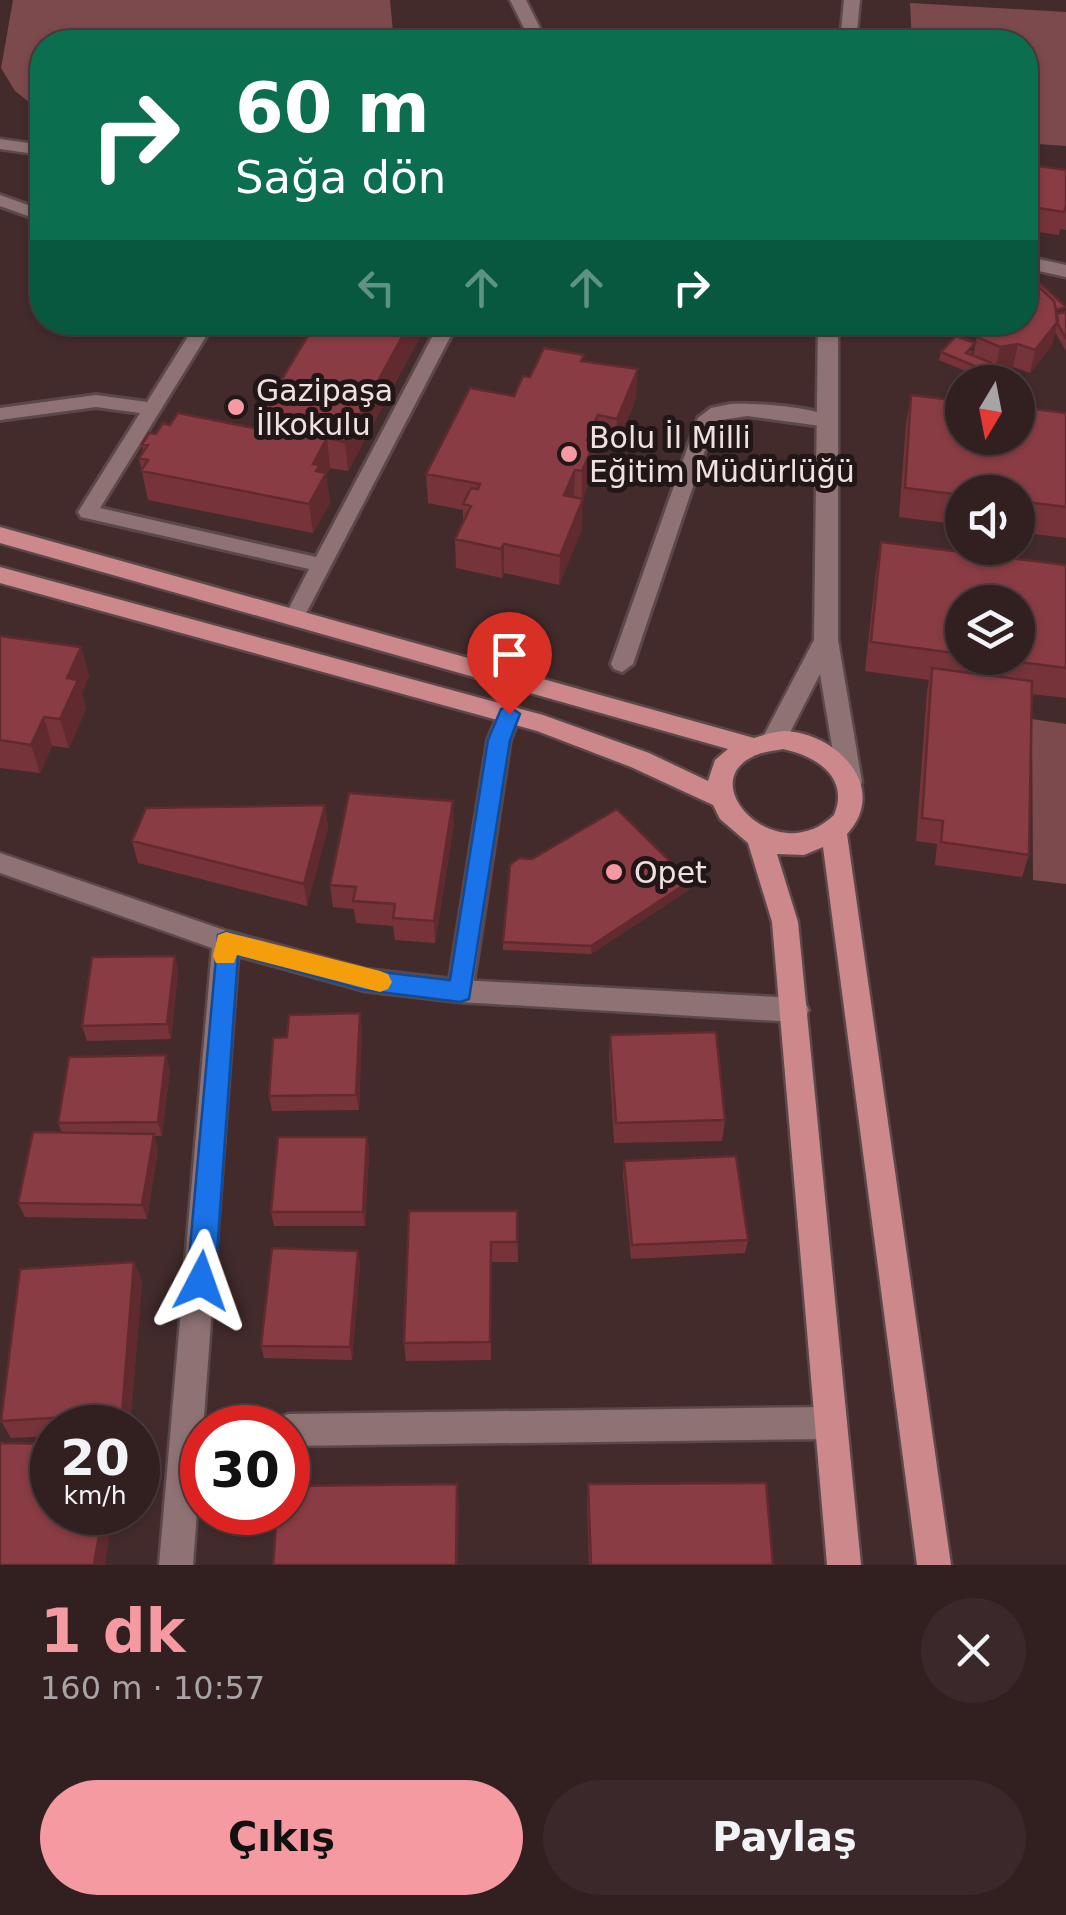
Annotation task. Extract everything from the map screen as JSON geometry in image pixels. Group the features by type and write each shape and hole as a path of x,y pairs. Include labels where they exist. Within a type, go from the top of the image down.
{"main road":[{"path":"0,536 762,744 805,744 840,766 850,782 852,799 847,816 834,830 815,840 793,844 759,837 730,819 718,798 720,771 727,761 762,744"},
{"path":"0,575 509,714 640,760 718,798"},
{"path":"834,830 934,1565"},
{"path":"759,837 785,922 844,1565"}],"street":[{"path":"518,0 534,30"},
{"path":"849,30 852,0"},
{"path":"0,144 30,148"},
{"path":"1038,265 1066,272"},
{"path":"828,335 826,640 850,782"},
{"path":"762,744 826,640"},
{"path":"0,864 226,942 364,980 460,991 795,1010"},
{"path":"198,1405 226,942"},
{"path":"310,1430 828,1423"},
{"path":"176,1565 181,1535"}],"lane":[{"path":"0,200 30,211"},
{"path":"198,335 88,512 322,565"},
{"path":"294,618 442,335"},
{"path":"0,414 96,401 152,408"},
{"path":"622,664 707,418 716,411 732,408 828,422"},
{"path":"460,991 499,740 509,714"}],"shaded area":[{"path":"13,0 390,0 393,30 30,30 30,103 15,91 1,68"},
{"path":"910,3 1066,12 1066,146 1038,144 1038,30 911,30"},
{"path":"1032,719 1066,724 1066,884 1033,880"}],"building":[{"path":"1038,166 1066,170 1064,212 1038,208"},
{"path":"1038,281 1066,307 1056,310 1054,301 1038,286"},
{"path":"1038,286 1054,301 1058,321 1035,350 1018,344 1000,347 977,337 1038,335"},
{"path":"1066,312 1066,339 1056,314"},
{"path":"308,335 403,335 345,442 327,438 313,464 320,465 316,471 326,473 309,504 141,471 148,460 139,458 148,445 142,444 149,433 156,434 163,423 170,425 178,413 264,430 269,422 258,419"},
{"path":"956,336 975,343 966,353 990,362 972,365 941,352"},
{"path":"544,348 584,355 581,361 638,369 617,419 598,415 587,440 595,441 582,471 575,470 564,495 583,499 560,556 455,539 471,506 463,504 471,488 478,489 480,484 426,474 470,388 514,396 523,376 530,377"},
{"path":"911,395 945,399 945,455 1035,455 1035,409 1066,413 1066,507 1035,503 1035,475 945,475 945,493 905,488"},
{"path":"881,542 945,550 945,565 1035,565 1035,561 1066,565 1066,668 1035,664 1035,585 945,585 945,652 871,642"},
{"path":"0,636 81,647 67,678 78,680 60,719 44,717 31,745 0,740"},
{"path":"932,668 945,670 945,675 1032,681 1029,855 941,842 943,821 922,818"},
{"path":"349,793 453,801 434,921 393,918 395,904 353,901 356,887 330,885"},
{"path":"325,805 304,884 132,841 146,808"},
{"path":"617,809 690,881 591,946 503,942 510,865 519,858 532,859"},
{"path":"175,956 167,1024 82,1026 92,957"},
{"path":"360,1013 356,1095 269,1096 273,1038 287,1037 289,1015"},
{"path":"716,1032 725,1120 616,1123 610,1035"},
{"path":"166,1055 158,1122 58,1123 69,1057"},
{"path":"33,1132 154,1134 142,1205 18,1203"},
{"path":"278,1137 367,1137 363,1212 271,1212"},
{"path":"736,1156 748,1240 632,1245 624,1161"},
{"path":"409,1211 517,1211 517,1242 491,1242 490,1342 404,1343"},
{"path":"272,1248 358,1251 350,1347 261,1346"},
{"path":"134,1262 123,1405 30,1405 30,1419 1,1421 20,1269"},
{"path":"0,1443 30,1444 30,1535 99,1535 94,1565 0,1565"},
{"path":"766,1483 773,1565 591,1565 588,1484"},
{"path":"457,1484 456,1565 273,1565 275,1535 310,1535 310,1486"}],"slow traffic":[{"path":"225,956 226,942 380,982"}],"place":[{"name":"Gazipaşa İlkokulu","path":"236,407"},
{"name":"Bolu İl Milli Eğitim Müdürlüğü","path":"569,454"},
{"name":"Opet","path":"614,872"}],"route":[{"path":"201,1281 226,942 364,980 460,991 499,740 509,714"}]}
